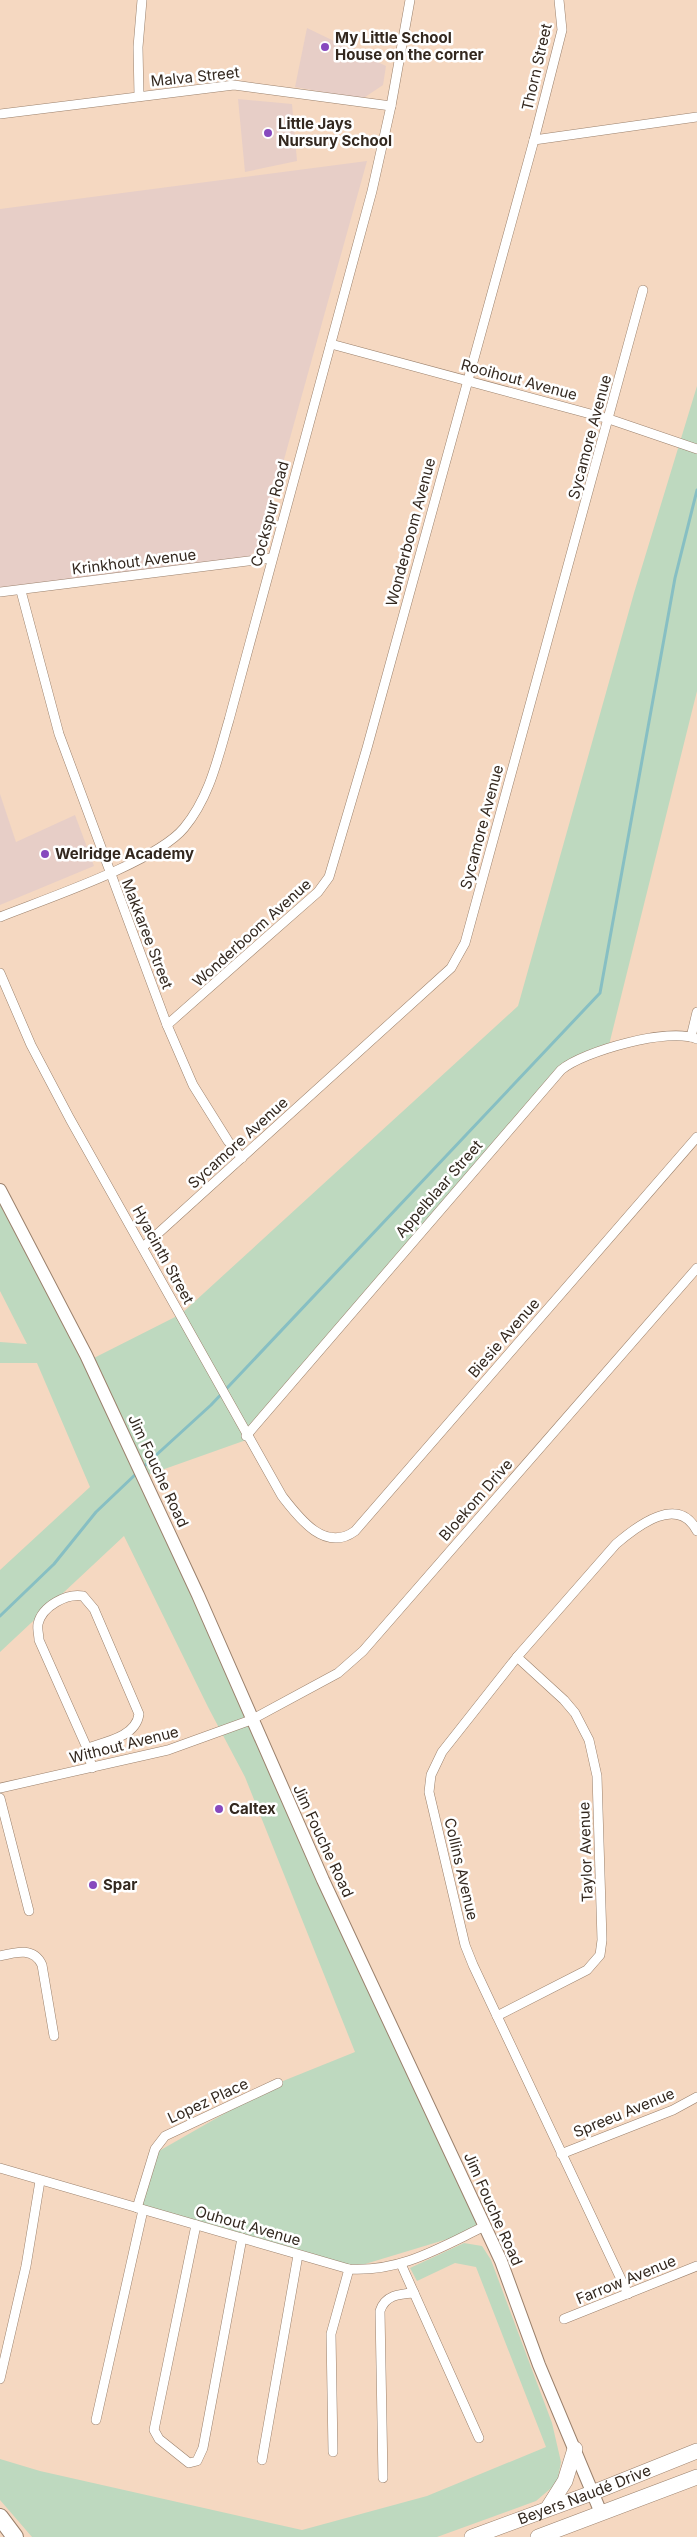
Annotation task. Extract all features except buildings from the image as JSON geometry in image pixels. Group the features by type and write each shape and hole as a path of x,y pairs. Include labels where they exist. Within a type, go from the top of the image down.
{"highway":[{"path":"0,2517 16,2537"}],"main road":[{"path":"548,2508 565,2481 575,2450"},
{"name":"Beyers Naudé Drive","path":"472,2537 592,2493 697,2451"},
{"name":"Beyers Naudé Drive","path":"538,2537 697,2477"}],"street":[{"path":"140,96 138,47 142,0"},
{"name":"Cockspur Road","path":"0,917 109,872 170,842 184,828 206,794 332,344 372,191 391,106 410,0"},
{"name":"Thorn Street","path":"534,140 562,30 559,0"},
{"name":"Malva Street","path":"0,114 234,85 391,106"},
{"path":"534,140 697,117"},
{"name":"Wonderboom Avenue","path":"167,1025 318,892 329,877 367,748 466,380 534,140"},
{"name":"Sycamore Avenue","path":"143,1247 452,968 461,953 644,290"},
{"name":"Rooihout Avenue","path":"332,344 609,419 697,449"},
{"name":"Krinkhout Avenue","path":"0,592 272,558"},
{"name":"Makkaree Street","path":"21,590 59,734 167,1025 197,1092 228,1141 242,1158"},
{"name":"Hyacinth Street","path":"0,973 49,1079 246,1436 282,1496 305,1523 324,1536"},
{"path":"694,1038 697,1012"},
{"name":"Appelblaar Street","path":"246,1436 560,1070 579,1058 607,1048 668,1036 694,1038"},
{"name":"Biesie Avenue","path":"324,1536 340,1538 355,1531 697,1137"},
{"name":"Jim Fouche Road","path":"0,1190 63,1307 137,1464 198,1595 251,1720 501,2261 539,2365 601,2513"},
{"name":"Bloekom Drive","path":"251,1720 338,1673 356,1658 695,1275"},
{"name":"Collins Avenue","path":"628,2294 465,1945 429,1792 431,1774 442,1752 517,1657 616,1544 632,1530 651,1519 671,1513 688,1519 697,1531"},
{"path":"87,1748 128,1732 135,1727 139,1714 94,1609 83,1596 69,1595 60,1599 40,1619 38,1631 40,1640 87,1748 92,1768"},
{"name":"Taylor Avenue","path":"498,2016 587,1970 600,1955 602,1940 597,1776 589,1740 575,1713 564,1700 517,1657"},
{"name":"Without Avenue","path":"0,1788 168,1750 251,1720"},
{"path":"0,1798 28,1911"},
{"path":"0,1956 28,1952 39,1959 42,1965 54,2036"},
{"name":"Lopez Place","path":"96,2420 140,2209 155,2150 165,2136 278,2083"},
{"name":"Spreeu Avenue","path":"561,2154 673,2110 697,2097"},
{"name":"Ouhout Avenue","path":"0,2168 349,2269 373,2270 401,2264 485,2226"},
{"path":"0,2379 26,2266 40,2181"},
{"path":"196,2225 154,2430 159,2439 189,2463 197,2461 203,2448 242,2238"},
{"path":"262,2460 298,2254"},
{"path":"401,2264 479,2438"},
{"name":"Farrow Avenue","path":"564,2319 697,2266"},
{"path":"333,2452 331,2334 349,2269"},
{"path":"383,2478 380,2311 386,2299 400,2294 414,2293"}],"shaded area":[{"name":"My Little School House on the corner","path":"307,28 386,66 383,85 362,99 295,87"},
{"name":"Little Jays Nursury School","path":"238,99 292,104 297,161 245,172"},
{"path":"367,161 260,546 248,558 0,593 0,209"},
{"name":"Welridge Academy","path":"0,794 16,842 75,815 94,866 0,905"}],"green space":[{"path":"697,386 697,691 608,1049 568,1068 249,1439 142,1477 484,2228 342,2271 136,2211 159,2151 278,2083 355,2052 245,1777 208,1707 124,1536 0,1652 0,1570 90,1487 37,1363 0,1363 0,1342 27,1344 0,1291 0,1193 88,1361 181,1314 518,1006 634,593"},
{"path":"464,2243 482,2246 491,2260 552,2423 561,2462 557,2483 536,2501 437,2537 32,2537 0,2500 0,2459 40,2471 302,2530 427,2496 546,2447 476,2267 455,2263 417,2281 410,2268"}],"waterway":[{"path":"142,1468 211,1405 600,993 675,578 697,490"},
{"path":"0,1616 54,1564 96,1512 138,1472"}],"place":[{"name":"My Little School House on the corner","path":"325,47"},
{"name":"Little Jays Nursury School","path":"268,133"},
{"name":"Welridge Academy","path":"45,854"},
{"name":"Caltex","path":"219,1809"},
{"name":"Spar","path":"93,1885"}]}
